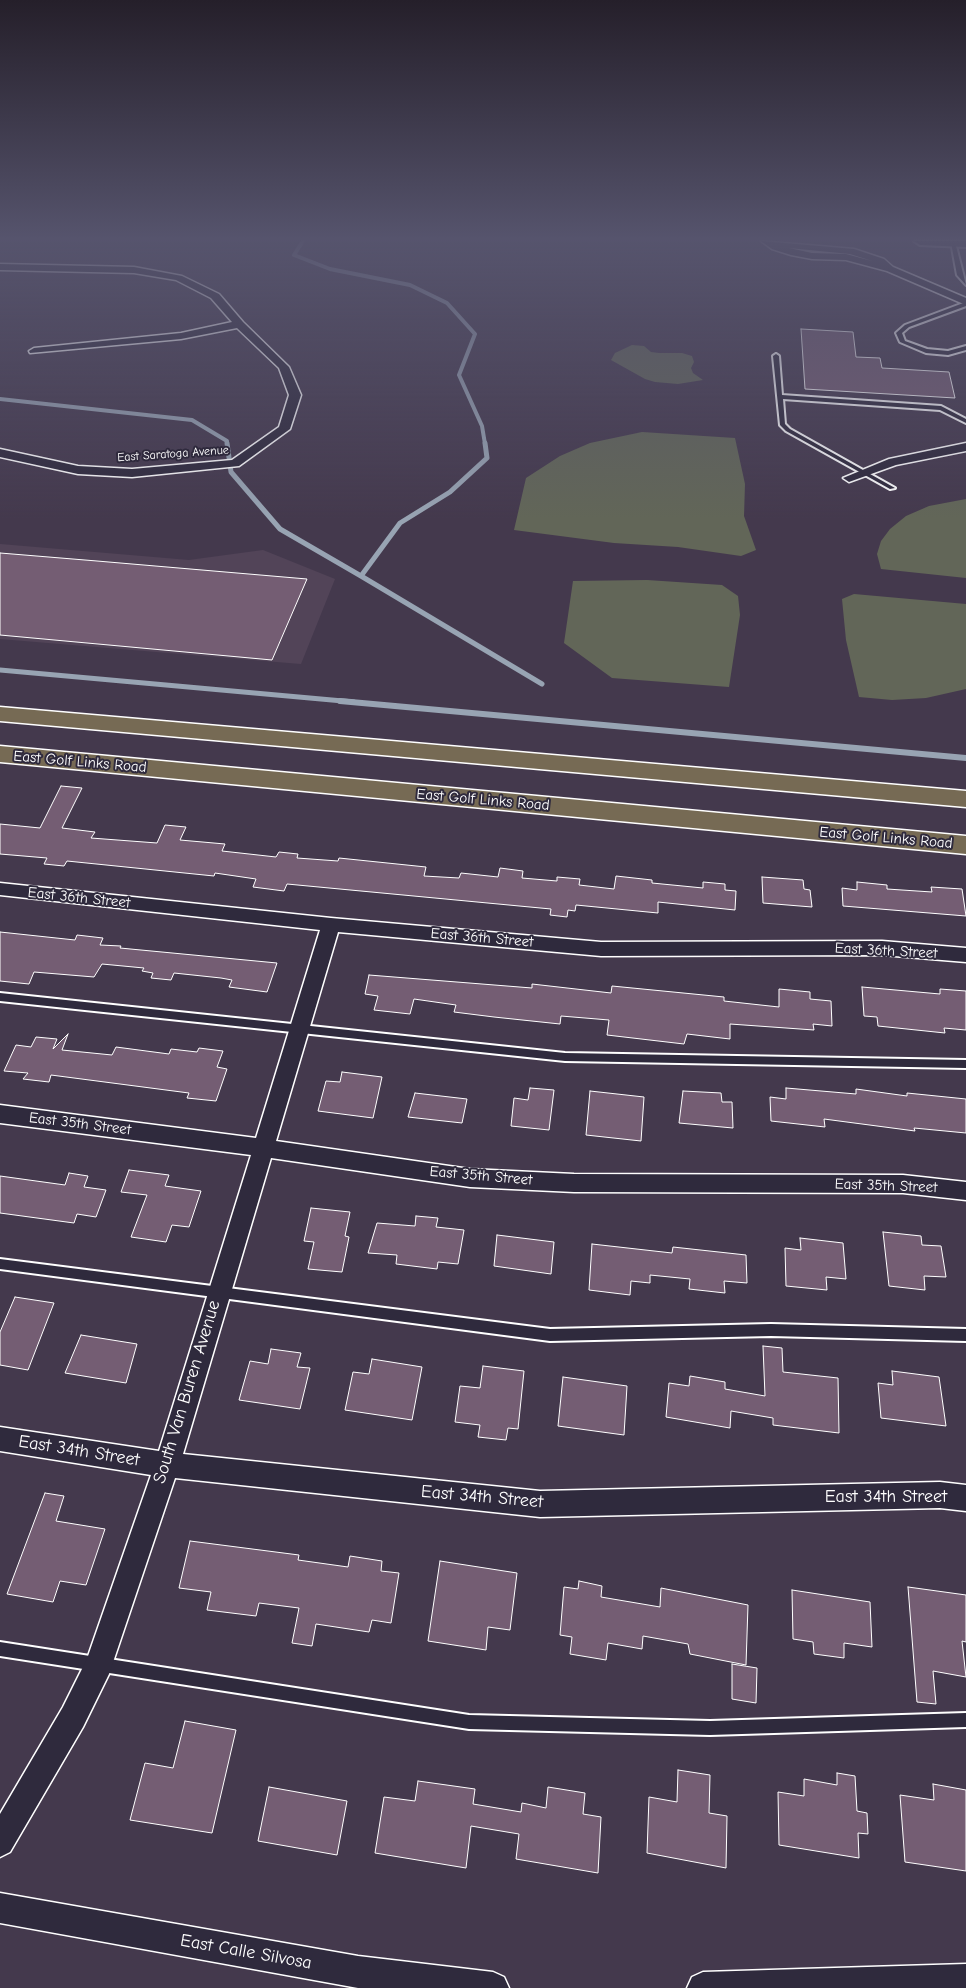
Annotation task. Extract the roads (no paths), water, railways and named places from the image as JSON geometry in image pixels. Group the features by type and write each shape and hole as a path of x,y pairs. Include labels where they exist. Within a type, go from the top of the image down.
{"main road":[{"path":"0,714 966,799"},
{"name":"East Golf Links Road","path":"0,754 966,845"}],"street":[{"path":"34,351 192,334"},
{"name":"East Saratoga Avenue","path":"0,452 78,470 132,473 235,463 284,429 295,395 284,367 249,334"},
{"path":"849,478 862,472 966,447"},
{"name":"East 36th Street","path":"0,889 331,925 601,949 882,948 966,955"},
{"name":"South Van Buren Avenue","path":"0,1842 73,1717 98,1664 167,1465 218,1291 331,925"},
{"name":"East 35th Street","path":"0,1114 263,1148 470,1178 574,1182 902,1184 966,1191"},
{"name":"East 34th Street","path":"0,1440 167,1465 540,1504 940,1495 966,1498"},
{"name":"East Calle Silvosa","path":"0,1908 358,1972 493,1988"},
{"path":"703,1988 966,1980"}],"lane":[{"path":"899,334 902,342 926,351 948,352 966,348"},
{"path":"776,356 782,424 788,430 892,488"},
{"path":"780,397 941,408 966,422"},
{"path":"0,997 565,1057 966,1064"},
{"path":"0,1264 550,1335 771,1330 966,1335"},
{"path":"0,1649 469,1722 710,1728 966,1720"}],"waterway":[{"path":"475,334 459,375 482,426 485,444"},
{"path":"0,399 192,420 227,441 227,443"},
{"path":"227,443 231,472 280,529 361,576"},
{"path":"361,576 400,523 450,492 487,458 485,443"},
{"path":"361,576 542,684"},
{"path":"0,670 354,702"},
{"path":"340,701 966,758"}]}
